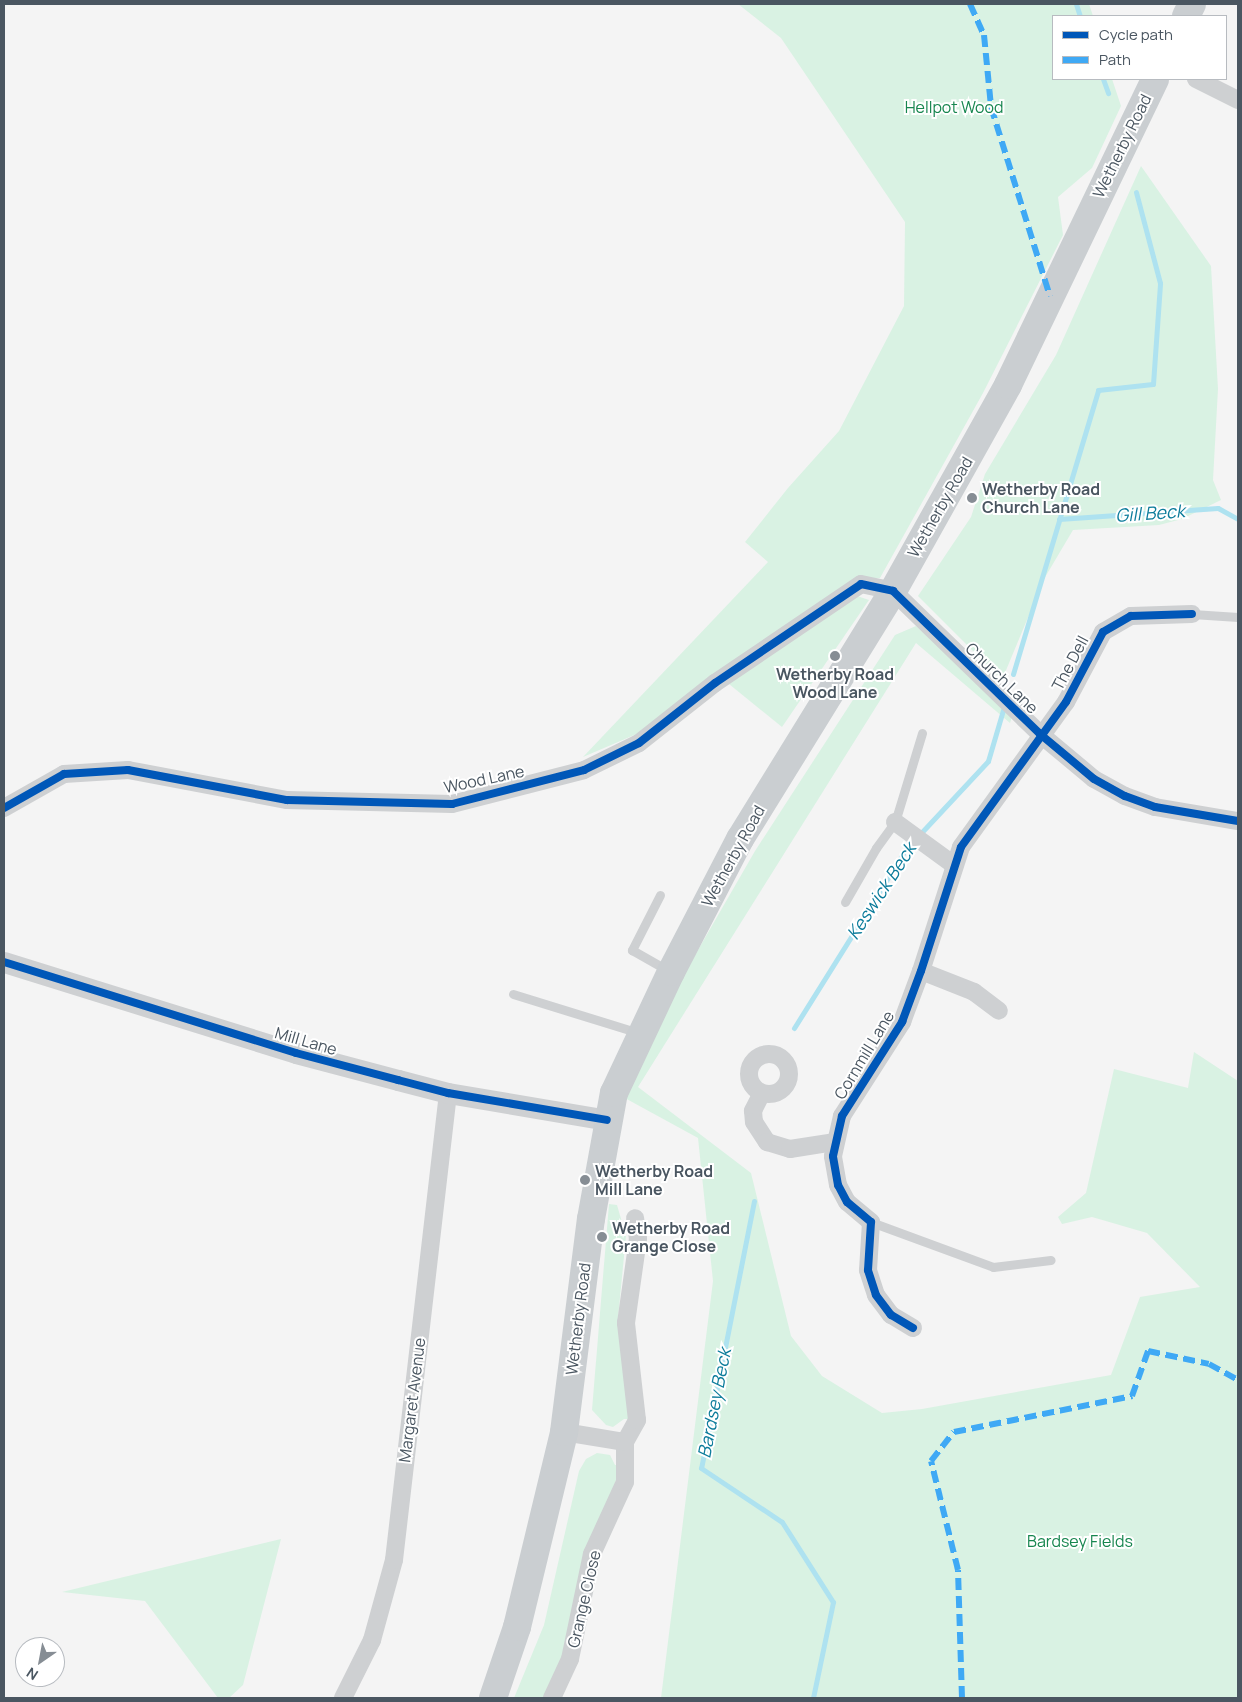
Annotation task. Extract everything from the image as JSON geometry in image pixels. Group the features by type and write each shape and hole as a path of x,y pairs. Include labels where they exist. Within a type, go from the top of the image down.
{"main road":[{"name":"Wetherby Road","path":"493,1698 517,1627 564,1432 590,1219 607,1120 614,1093 671,972 740,839 892,592 1008,385 1155,80"}],"street":[{"path":"1198,80 1238,100"},
{"name":"Wood Lane","path":"4,808 64,774 128,770 287,800 452,804 592,766 639,743 715,683 861,584 892,592"},
{"name":"Church Lane","path":"892,592 1040,734 1094,779 1125,796 1155,807 1238,821"},
{"name":"The Dell","path":"1040,734 1066,702 1096,641 1111,625 1131,616 1192,614"},
{"name":"Cornmill Lane","path":"871,1222 847,1202 838,1185 833,1156 835,1142 849,1104 902,1022 922,971 954,865 971,831 1040,734"},
{"path":"902,827 954,865"},
{"name":"Mill Lane","path":"4,962 296,1053 448,1093 607,1120"},
{"path":"922,971 974,992 999,1011"},
{"path":"762,1092 753,1110 754,1122 767,1142 790,1149 835,1142"},
{"name":"Margaret Avenue","path":"343,1698 372,1640 394,1560 448,1093"},
{"name":"Grange Close","path":"552,1698 570,1659 592,1554 626,1482 625,1442 638,1412 626,1323 638,1239 635,1218"},
{"path":"871,1222 868,1258 871,1283 892,1315 913,1328"},
{"path":"564,1432 625,1442"}],"lane":[{"path":"1192,614 1238,617"},
{"path":"845,902 876,848 902,827 922,733"},
{"path":"660,895 632,950 671,972"},
{"path":"513,994 642,1034"},
{"name":"Cornmill Lane","path":"871,1222 993,1267 1051,1260"}],"green space":[{"name":"Hellpot Wood","path":"738,4 1089,4 1093,15 1052,15 1052,80 1112,80 1121,106 1092,168 1058,197 1063,235 983,393 880,578 852,580 639,733 583,757 768,562 745,542 788,488 839,431 904,306 905,222 781,38"},
{"path":"1141,166 1211,266 1218,389 1213,480 1221,500 1182,519 1159,525 1073,530 1044,579 1002,680 918,596 971,517 985,474 1056,355"},
{"path":"854,595 869,600 782,727 729,684"},
{"name":"Bardsey Fields","path":"916,626 1013,713 1010,723 916,643 638,1087 751,1173 791,1336 822,1376 882,1413 922,1409 1111,1375 1140,1297 1200,1287 1147,1233 1092,1217 1062,1224 1058,1217 1086,1193 1114,1069 1188,1088 1194,1052 1238,1081 1238,1698 661,1698 713,1281 698,1138 623,1097 683,976 755,851 895,635"},
{"path":"609,1204 617,1205 626,1236 618,1318 630,1419 624,1419 613,1427 606,1425 592,1410"},
{"path":"597,1453 610,1455 615,1465 619,1465 569,1640 545,1698 514,1698 544,1625 579,1471 586,1459"},
{"path":"281,1539 243,1685 229,1698 218,1698 145,1601 62,1592"}],"waterway":[{"name":"Bardsey Beck","path":"1076,4 1080,15"},
{"name":"Bardsey Beck","path":"1103,80 1108,93"},
{"name":"Bardsey Beck","path":"1013,674 1098,390 1153,384 1160,283 1136,192"},
{"name":"Gill Beck","path":"1059,519 1218,508 1238,519"},
{"name":"Keswick Beck","path":"794,1028 906,849 988,761 1003,710"},
{"name":"Bardsey Beck","path":"754,1201 701,1468 782,1522 833,1602 813,1698"}],"marked path":[{"path":"970,4 984,35 991,107 1050,296"},
{"path":"962,1698 958,1570 931,1461 954,1432 1132,1396 1148,1351 1209,1364 1238,1380"}],"cycle path":[{"path":"4,808 64,774 128,770 287,800 452,804 584,770 639,743 715,683 861,584 893,591 1040,734 1094,779 1125,796 1155,807 1238,821"},
{"path":"913,1328 891,1315 876,1295 868,1270 871,1222 847,1202 838,1185 833,1156 842,1116 902,1022 921,971 961,847 1066,702 1103,632 1131,616 1192,614"},
{"path":"4,962 296,1053 398,1080 448,1093 607,1120"}],"place":[{"name":"Wetherby Road Church Lane","path":"972,498"},
{"name":"Wetherby Road Wood Lane","path":"835,656"},
{"name":"Wetherby Road Mill Lane","path":"585,1180"},
{"name":"Wetherby Road Grange Close","path":"602,1237"}]}
